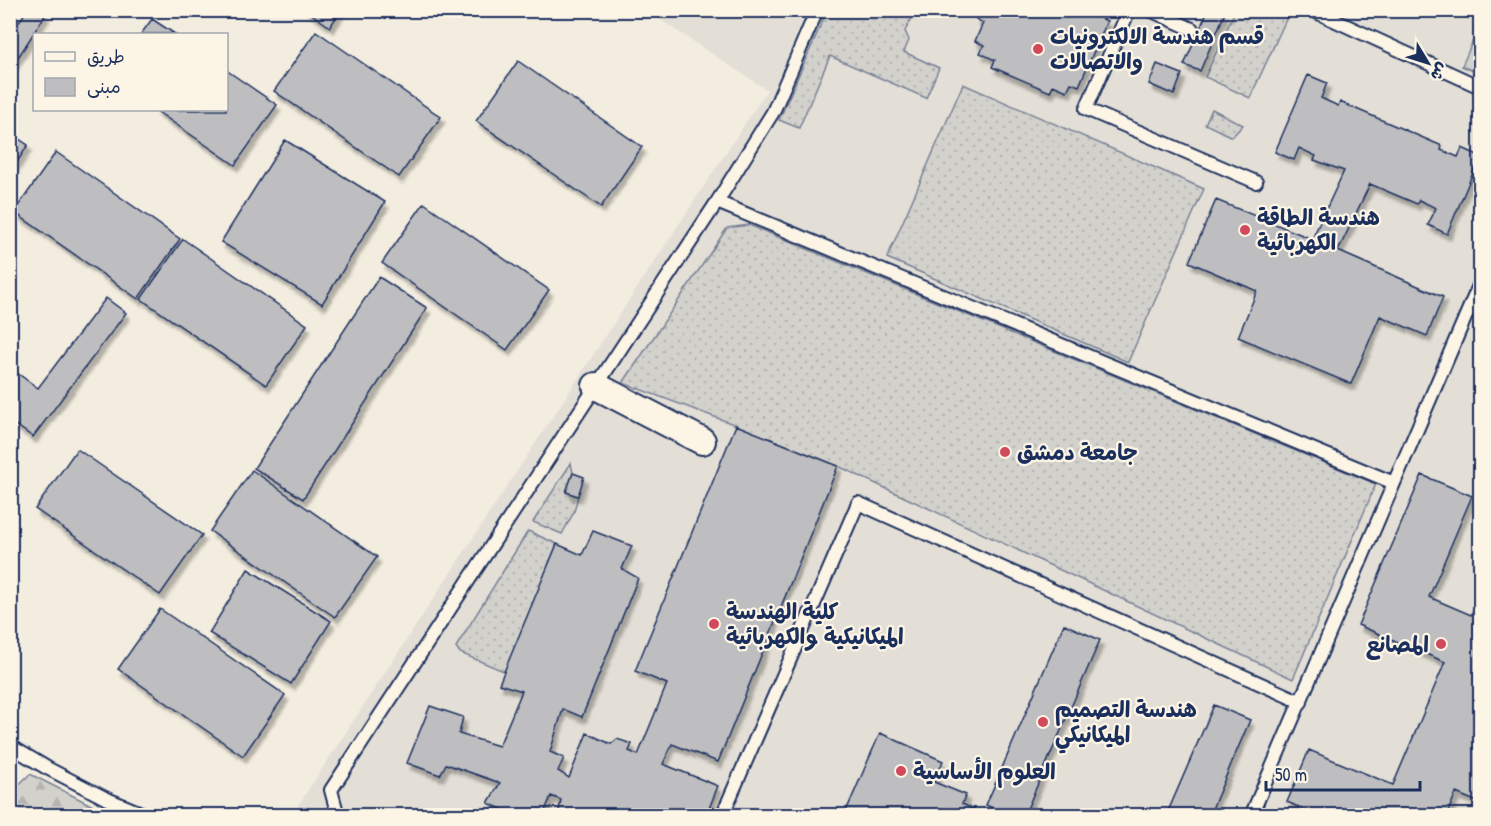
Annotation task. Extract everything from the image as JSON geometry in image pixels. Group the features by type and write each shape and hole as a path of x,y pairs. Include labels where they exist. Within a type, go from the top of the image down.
{"street":[{"path":"596,386 702,441"}],"lane":[{"path":"338,816 331,790 717,202 773,112 817,10"},
{"path":"1129,10 1086,109 1256,182"},
{"path":"1150,10 1192,29"},
{"path":"1312,10 1480,87"},
{"path":"717,202 1394,483"},
{"path":"1251,816 1480,283"},
{"path":"722,816 858,503 1301,702"},
{"path":"10,746 107,799 148,816"}],"shaded area":[{"name":"جامعة دمشق","path":"647,11 1480,11 1480,815 291,816 767,90"}],"green space":[{"path":"827,11 916,11 905,31 909,40 904,52 939,68 926,98 830,56 799,128 779,120"},
{"path":"1235,11 1289,13 1250,98 1205,77"},
{"path":"1480,24 1480,74 1462,66"},
{"path":"963,84 1204,189 1128,362 887,258"},
{"path":"1212,109 1243,125 1232,137 1205,124"},
{"path":"749,225 1376,484 1293,679 838,466 623,383 727,228"},
{"path":"571,463 573,473 566,492 578,496 574,512 562,534 533,522"},
{"path":"528,531 557,544 506,672 460,653 456,647"},
{"path":"30,774 111,815 22,815 11,800 11,792"}],"building":[{"path":"27,10 39,10 46,14 10,70 10,35"},
{"path":"306,10 341,10 330,27"},
{"name":"قسم هندسة الالكترونيات والاتصالات","path":"980,10 1099,10 1096,16 1107,21 1079,86 1071,83 1067,91 1053,85 1050,92 992,67 995,60 980,53 984,45 975,41 983,23 976,19"},
{"path":"1208,10 1225,13 1200,71 1184,65"},
{"path":"152,19 173,33 142,33"},
{"path":"316,31 441,117 399,177 274,91"},
{"path":"518,61 642,147 601,207 476,121"},
{"path":"1157,64 1182,74 1174,95 1149,84"},
{"path":"228,71 277,105 235,165 156,111 228,111"},
{"name":"هندسة الطاقة الكهربائية","path":"1308,75 1327,83 1321,98 1338,106 1340,102 1442,146 1441,150 1458,157 1462,148 1480,156 1447,234 1428,225 1436,208 1419,200 1417,204 1370,184 1338,251 1443,297 1427,336 1380,316 1351,384 1238,337 1257,291 1189,262 1216,200 1312,239 1344,171 1314,160 1316,156 1299,148 1294,160 1275,152"},
{"path":"10,133 28,145 10,173"},
{"path":"285,140 385,202 322,304 221,242"},
{"path":"56,152 180,239 138,299 14,212"},
{"path":"424,203 549,290 507,350 382,263"},
{"path":"183,239 307,325 266,385 141,299"},
{"path":"379,277 427,308 303,499 254,468"},
{"path":"106,298 126,313 33,437 10,421 10,368 38,388"},
{"name":"كلية الهندسة الميكانيكية والكهربائية","path":"736,425 838,466 718,762 672,744 663,764 718,786 706,816 558,816 561,800 551,796 543,816 517,816 488,803 500,783 446,764 440,775 407,763 430,706 463,717 459,734 499,746 522,691 499,684 557,544 582,555 593,531 632,546 622,569 638,578 582,717 563,709 550,752 564,758 558,771 569,778 587,733 611,744 617,739 632,744 629,751 638,755 667,684 635,671"},
{"path":"77,449 202,535 160,595 35,509"},
{"path":"252,470 377,557 335,617 210,531"},
{"path":"573,473 584,477 578,496 566,492"},
{"name":"المصانع","path":"1422,475 1472,496 1429,597 1471,615 1480,593 1480,713 1475,727 1480,729 1480,803 1456,793 1446,816 1319,816 1287,802 1309,750 1393,785 1445,662 1358,625"},
{"path":"248,569 331,621 291,684 209,633"},
{"path":"160,609 285,695 243,756 118,669"},
{"name":"هندسة التصميم الميكانيكي","path":"1064,624 1100,640 1024,816 1010,816 986,805"},
{"path":"1214,705 1250,720 1209,816 1166,816"},
{"name":"العلوم الأساسية","path":"880,733 943,761 934,782 966,795 962,804 974,809 971,816 844,816"}],"place":[{"name":"قسم هندسة الالكترونيات والاتصالات","path":"1038,49"},
{"name":"هندسة الطاقة الكهربائية","path":"1245,230"},
{"name":"جامعة دمشق","path":"1005,452"},
{"name":"كلية الهندسة الميكانيكية والكهربائية","path":"714,624"},
{"name":"المصانع","path":"1441,644"},
{"name":"هندسة التصميم الميكانيكي","path":"1043,722"},
{"name":"العلوم الأساسية","path":"901,771"}]}
